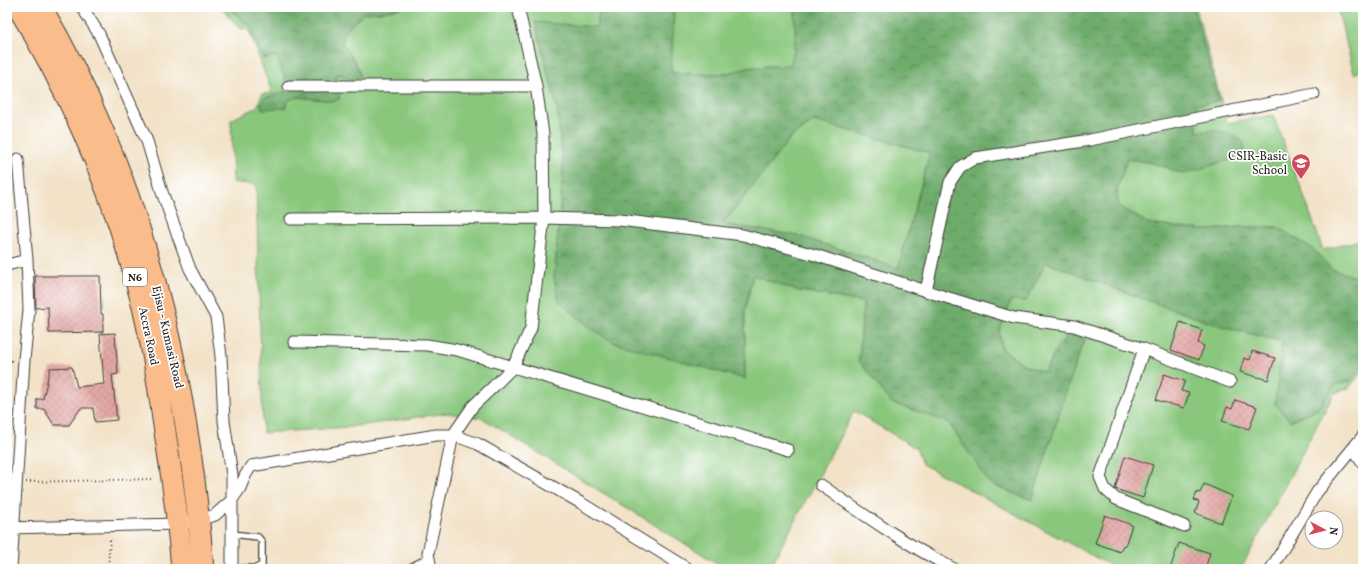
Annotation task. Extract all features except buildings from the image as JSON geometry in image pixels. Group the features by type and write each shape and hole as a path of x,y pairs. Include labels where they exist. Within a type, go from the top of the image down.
{"highway":[{"name":"Accra Road","path":"18,7 53,70 99,167 129,256 143,307 154,357 178,524 182,569"},
{"name":"Ejisu - Kumasi Road","path":"41,7 90,100 118,165 159,291 183,404 199,520 203,569"}],"street":[{"path":"82,7 99,34 147,142 162,192 190,269 216,317 221,356 224,421 232,475 232,569"},
{"path":"412,569 430,565 428,553 453,435 473,406 513,367 531,328 544,218 543,134 536,86 518,7"},
{"path":"289,86 536,86"},
{"path":"926,291 950,182 960,167 975,158 1090,140 1314,94"},
{"path":"11,569 10,528 16,482 24,360 29,310 27,260 18,159"},
{"path":"291,219 544,218 619,220 743,235 816,255 1014,318 1074,326 1144,349 1230,382"},
{"path":"7,265 27,260"},
{"path":"294,342 428,346 458,350 788,450"},
{"path":"1144,349 1100,477 1105,489 1116,499 1184,526"},
{"path":"10,528 178,524 199,520 215,515 231,501 252,466 436,435 453,435 478,444 515,465 581,503 688,569"},
{"path":"1271,569 1317,492 1363,436"},
{"path":"1353,448 1363,463"},
{"path":"821,485 889,532 954,569"}],"lane":[{"path":"232,534 258,537 262,542 262,565 256,568 232,569"}],"path":[{"path":"16,482 152,479"},
{"path":"108,569 110,526"}],"green space":[{"path":"221,7 228,7 249,24 263,59 276,56 290,91 264,98 261,103 262,109 298,97 333,101 336,76 339,74 350,79 360,76 355,62 342,42 346,30 364,13 380,12 404,7 600,7 596,27 535,23 557,107 563,173 554,278 745,378 745,311 753,275 795,290 863,302 859,361 892,403 948,422 990,484 1032,500 1073,370 1085,340 1069,334 1057,348 1045,372 1026,366 1002,349 999,333 1011,300 1026,301 1046,262 1211,323 1282,342 1275,404 1318,409 1335,385 1351,381 1363,364 1363,370 1349,388 1334,393 1241,569 1117,569 922,464 916,448 854,411 769,569 726,569 482,418 447,413 350,427 263,433 256,185 233,182 231,120 257,107 262,94 272,93 248,28 240,29"},
{"path":"228,7 404,7 380,12 364,13 346,30 342,42 355,63 360,76 350,79 340,74 336,76 340,99 333,101 298,97 289,100 285,108 262,109 261,103 264,98 289,90 276,56 263,59 249,24 245,23"},
{"path":"600,7 674,8 671,73 722,74 753,67 790,65 795,46 795,7 1193,7 1219,101 1196,105 1197,132 1214,130 1236,136 1244,143 1245,155 1184,174 1149,162 1127,159 1117,189 1118,206 1149,224 1209,230 1238,227 1277,227 1314,250 1331,269 1363,280 1363,364 1351,381 1335,385 1318,409 1290,421 1275,404 1282,342 1211,323 1046,262 1026,301 1011,300 999,333 1002,349 1026,366 1045,372 1057,348 1069,334 1085,339 1073,370 1032,500 990,484 948,422 892,403 859,361 863,302 795,290 753,275 745,311 745,379 613,342 589,327 559,301 554,278 563,173 557,107 535,22 596,27","holes":["814,121 930,153 898,268 799,236 723,224 791,137"]},
{"path":"643,7 795,7 795,46 790,65 753,67 722,74 671,73 674,8"},
{"path":"1193,7 1196,7 1227,123 1273,115 1323,250 1363,239 1363,280 1331,269 1314,250 1277,227 1238,227 1209,230 1149,224 1118,206 1117,189 1127,159 1149,162 1184,174 1214,130 1197,133 1196,105 1219,100"},
{"path":"1337,7 1356,7 1363,20 1363,70 1354,74"},
{"path":"815,121 930,153 898,268 799,236 723,224 791,137"}],"place":[{"name":"CSIR-Basic School","path":"1301,180"}]}
